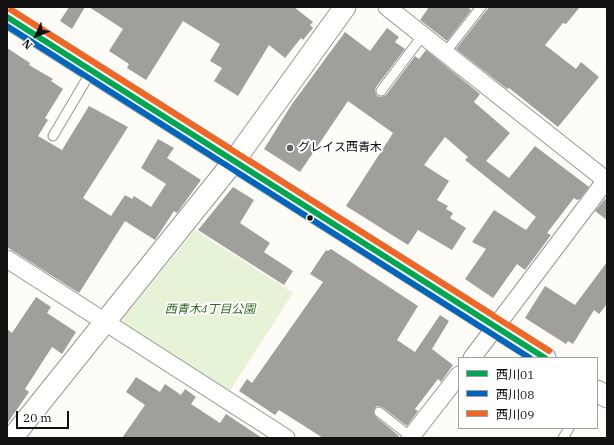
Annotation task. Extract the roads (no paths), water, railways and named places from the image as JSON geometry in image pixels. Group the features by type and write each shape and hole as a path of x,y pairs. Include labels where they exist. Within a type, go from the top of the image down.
{"street":[{"path":"12,438 234,161 345,7"},
{"path":"387,7 607,180 473,357"},
{"path":"7,17 542,357"},
{"path":"7,259 286,438"},
{"path":"410,437 458,375"},
{"path":"598,392 607,397"}],"lane":[{"path":"445,53 481,7"},
{"path":"381,91 423,35"},
{"path":"53,136 92,70"},
{"path":"379,412 410,437"},
{"path":"562,438 568,429"}],"place":[{"name":"グレイス西青木","path":"290,148"}],"park label":[{"name":"西青木4丁目公園","path":"210,310"}]}
